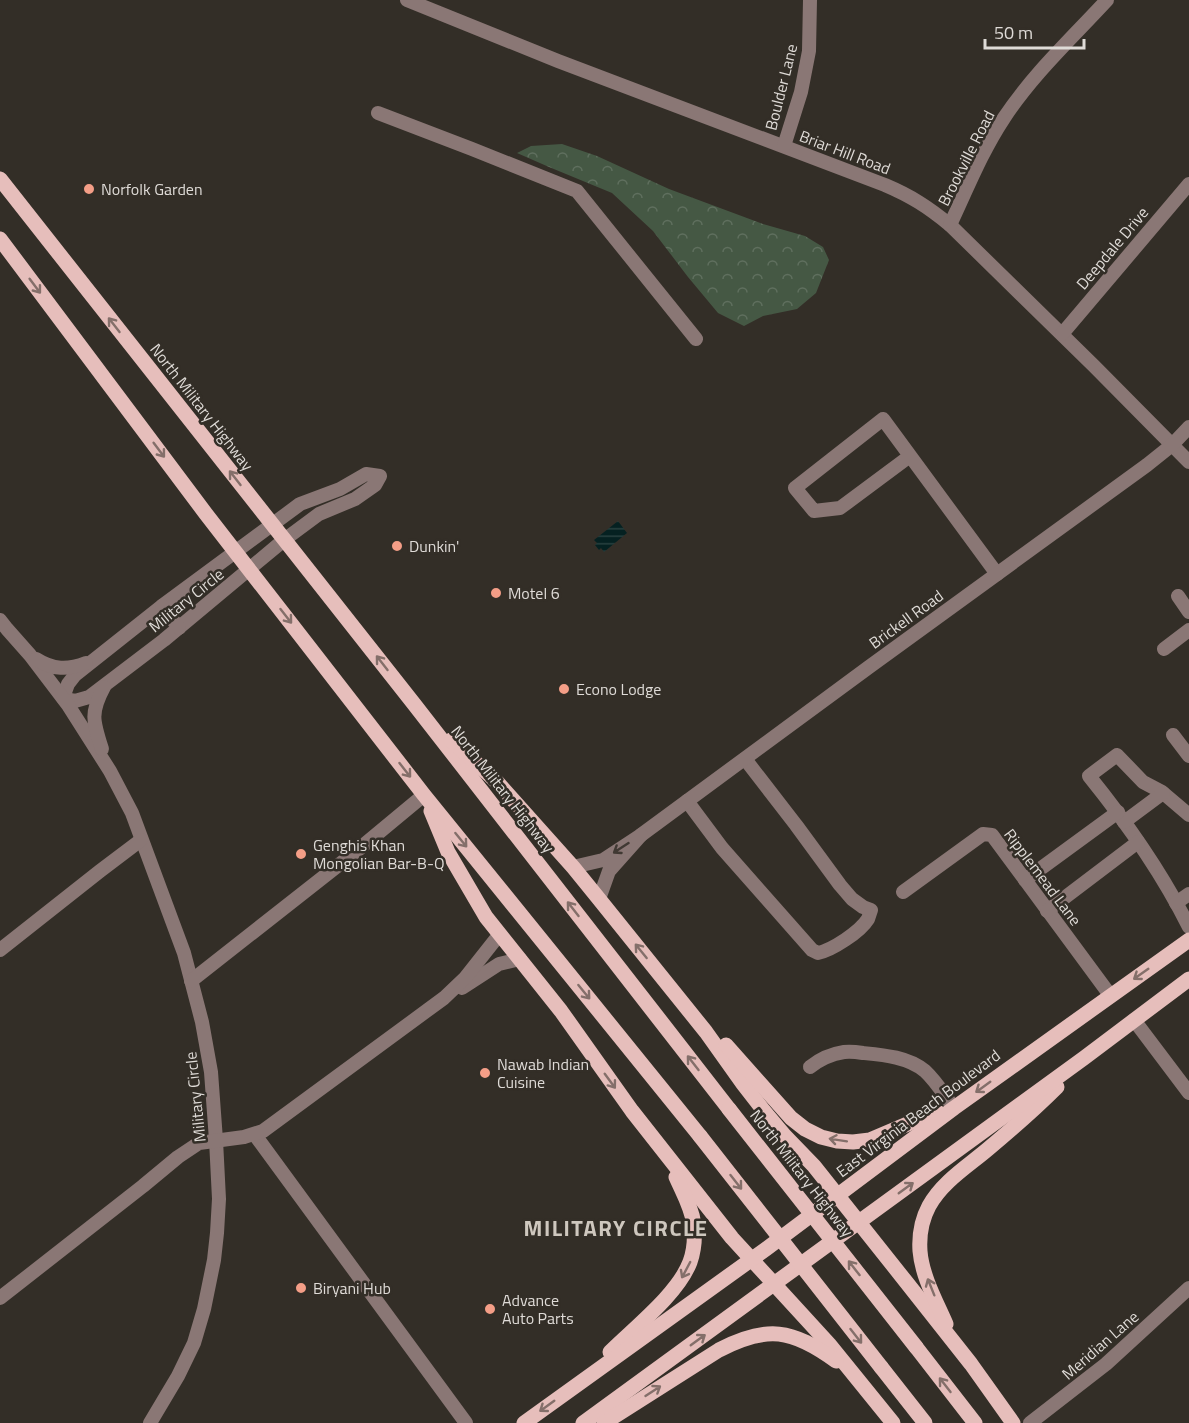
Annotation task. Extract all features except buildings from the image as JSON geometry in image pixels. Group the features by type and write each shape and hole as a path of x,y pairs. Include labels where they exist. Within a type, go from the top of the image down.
{"main road":[{"name":"North Military Highway","path":"0,179 418,709 975,1423"},
{"path":"0,239 235,551 424,795 700,1136 925,1423"},
{"path":"418,709 498,783 573,867 706,1032 764,1111 814,1166 953,1341 1013,1423"},
{"path":"424,795 448,852 486,917 555,1003 626,1103 732,1238 829,1344 893,1423"},
{"name":"East Virginia Beach Boulevard","path":"524,1423 751,1260 954,1108 1189,940"},
{"path":"660,975 713,1030 791,1118 805,1129 821,1137 845,1142 870,1140 954,1108"},
{"path":"583,1423 1189,979"},
{"path":"953,1341 923,1269 920,1253 922,1224 929,1207 952,1178 1027,1117 1084,1058"},
{"path":"571,1389 660,1304 679,1282 691,1260 694,1224 690,1209 666,1155"},
{"path":"604,1423 718,1350 759,1334 789,1335 804,1341 830,1357 861,1382"}],"street":[{"name":"Briar Hill Road","path":"407,0 558,61 907,194 950,225 1189,462"},
{"name":"Boulder Lane","path":"783,146 801,92 809,51 810,0"},
{"name":"Brookville Road","path":"950,225 986,148 1004,118 1043,68 1107,0"},
{"path":"378,113 577,191 696,339"},
{"name":"Deepdale Drive","path":"1062,334 1189,184"},
{"path":"910,456 840,508 814,511 795,488 883,419 997,574"},
{"name":"Brickell Road","path":"573,867 603,860 641,836 1147,465 1172,445 1189,427"},
{"name":"Military Circle","path":"366,474 380,476 375,485 355,498 319,514 284,540 178,628 89,697 81,700 63,698 68,684 75,675 93,660 300,504 340,489 366,474"},
{"path":"1178,596 1189,612"},
{"path":"162,606 178,628"},
{"name":"Military Circle","path":"0,620 63,698 110,771 132,813 182,947 211,1072 219,1199 214,1260 194,1343 178,1376 150,1423"},
{"path":"1164,649 1189,630"},
{"name":"Military Circle","path":"30,655 45,665 62,669 93,660"},
{"name":"Military Circle","path":"106,684 94,712 97,733 110,771"},
{"path":"1173,735 1189,756"},
{"path":"1189,815 1163,794 1143,782 1117,755 1089,776 1138,842 1189,927"},
{"path":"687,801 722,848 812,950 818,953 824,951 856,931 867,920 871,910 863,907 840,885 745,759"},
{"path":"1025,880 1121,817 1163,794"},
{"path":"191,981 424,795"},
{"name":"Ripplemead Lane","path":"903,892 983,834 992,835 1110,995"},
{"name":"Brickell Road","path":"599,899 609,871 641,836"},
{"path":"0,950 141,840"},
{"path":"1047,911 1138,842"},
{"path":"1176,903 1189,894"},
{"path":"0,1298 178,1157 199,1143 244,1137 264,1131 444,998 465,978 500,935"},
{"path":"444,998 499,964 520,959"},
{"path":"1134,1020 1189,1093"},
{"path":"810,1067 829,1055 846,1051 898,1058 913,1063 925,1071 954,1108"},
{"path":"255,1134 466,1423"},
{"name":"Meridian Lane","path":"1030,1423 1106,1364 1189,1288"}],"green space":[{"path":"562,144 597,156 669,189 763,224 805,236 823,247 829,260 816,293 797,309 763,316 744,326 718,313 653,231 612,193 517,153 531,146"}],"water":[{"path":"618,521 627,533 604,552 601,548 599,550 594,540"}],"place":[{"name":"Norfolk Garden","path":"89,189"},
{"name":"Dunkin'","path":"397,546"},
{"name":"Motel 6","path":"496,593"},
{"name":"Econo Lodge","path":"564,689"},
{"name":"Genghis Khan Mongolian Bar-B-Q","path":"301,854"},
{"name":"Nawab Indian Cuisine","path":"485,1073"},
{"name":"Biryani Hub","path":"301,1288"},
{"name":"Advance Auto Parts","path":"490,1309"}],"district":[{"name":"MILITARY CIRCLE","path":"616,1228"}]}
